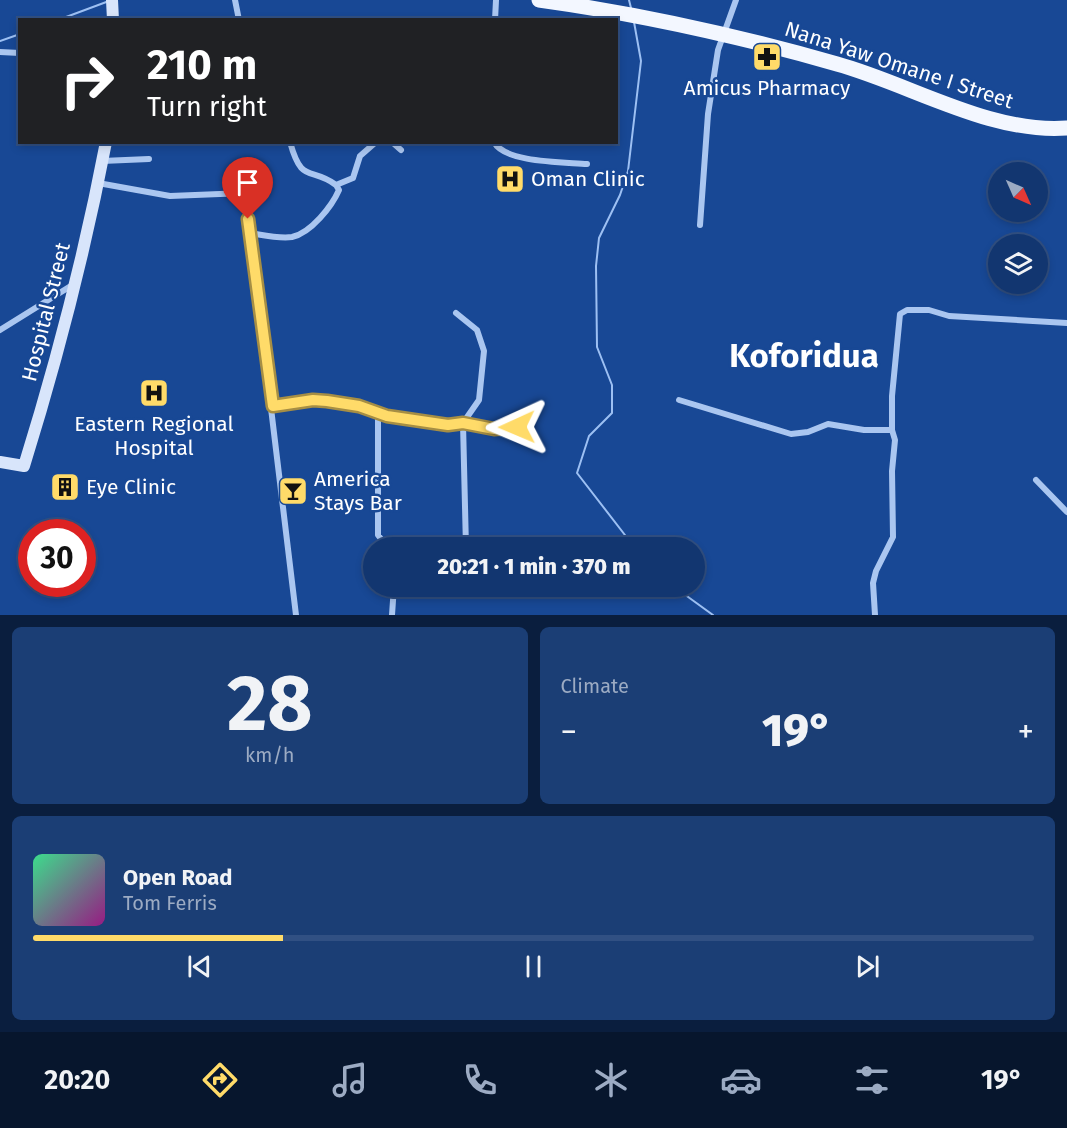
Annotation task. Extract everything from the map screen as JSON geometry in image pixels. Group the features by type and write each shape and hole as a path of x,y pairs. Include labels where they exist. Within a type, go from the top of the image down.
{"main road":[{"name":"Nana Yaw Omane I Street","path":"539,0 617,12 723,35 839,64 1005,122 1036,129 1067,128"}],"street":[{"path":"235,0 239,18"},
{"path":"495,0 495,18"},
{"path":"700,225 708,114 718,50 736,0"},
{"path":"112,1 113,18"},
{"path":"0,52 18,53"},
{"name":"Hospital Street","path":"0,462 24,466 44,401 74,284 106,144"},
{"path":"250,232 267,236 298,235 328,208 339,190 336,185 305,171 295,159 291,144"},
{"path":"336,185 353,178 360,156 374,144"},
{"path":"394,144 400,150"},
{"path":"495,144 498,150 512,156 587,164"},
{"path":"102,161 148,159"},
{"path":"98,183 170,196 245,193 273,406 296,615"},
{"path":"0,330 74,284"},
{"path":"875,615 873,583 876,571 893,537 892,471 895,440 892,430 892,396 898,358 897,323 900,314 907,310 929,310 949,316 1067,323"},
{"path":"456,313 477,330 484,351 479,400 463,423 466,537"},
{"path":"273,406 313,400 327,401 359,406 378,413 448,425 463,423 494,429 517,427"},
{"path":"679,400 791,434 808,432 828,424 864,430 892,430"},
{"path":"378,413 380,537"},
{"path":"1036,480 1067,512"},
{"path":"392,615 393,597"}],"waterway":[{"path":"629,0 631,8"},
{"path":"63,18 109,1"},
{"path":"626,537 577,473 589,436 612,413 612,385 597,347 596,266 599,238 620,195 628,171 641,61 634,22"},
{"path":"0,41 18,35"},
{"path":"688,597 713,615"}],"place":[{"name":"Amicus Pharmacy","path":"767,57"},
{"name":"Oman Clinic","path":"510,179"},
{"name":"Eastern Regional Hospital","path":"154,393"},
{"name":"Eye Clinic","path":"65,487"},
{"name":"America Stays Bar","path":"293,491"}],"district":[{"name":"Koforidua","path":"804,356"}],"route":[{"path":"248,219 260,324 273,406 313,400 327,401 359,406 387,416 448,425 463,423 494,429 517,427"}]}
